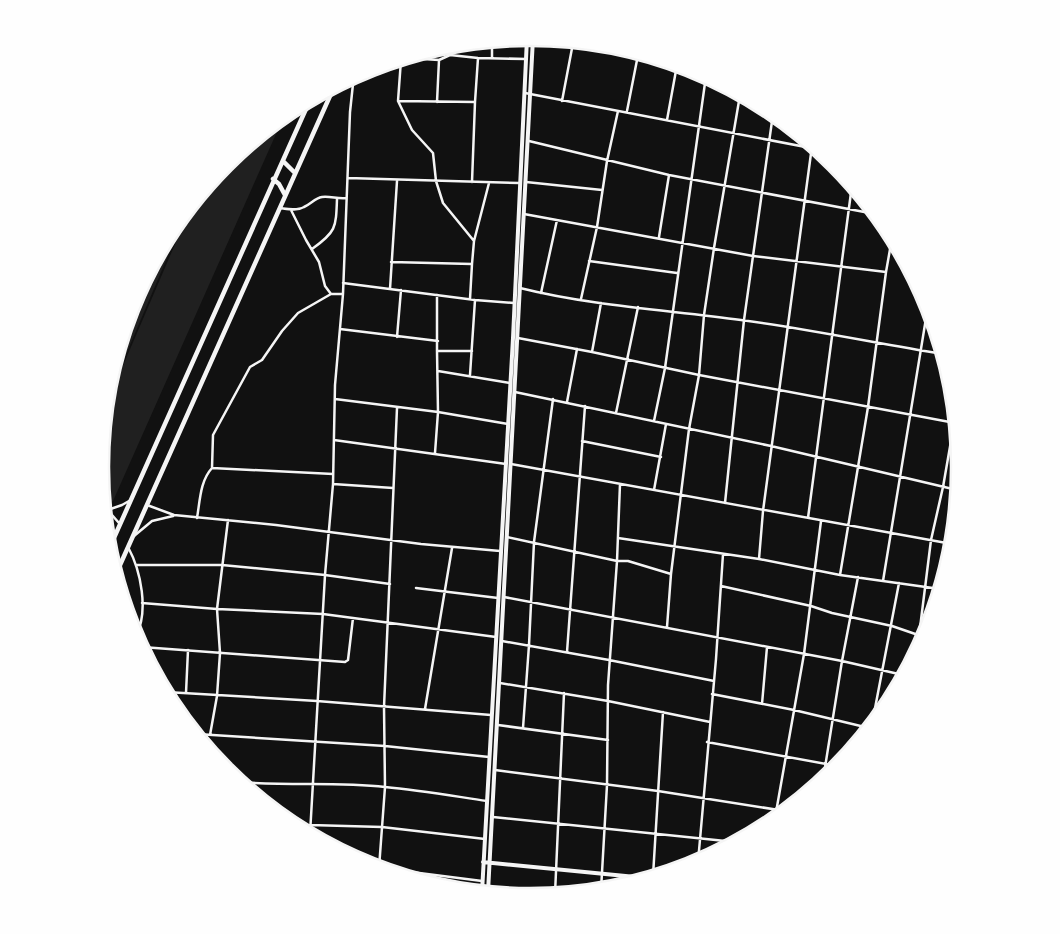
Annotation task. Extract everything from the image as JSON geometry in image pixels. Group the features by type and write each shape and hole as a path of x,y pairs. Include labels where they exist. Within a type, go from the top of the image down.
{"highway":[{"path":"121,563 329,98"},
{"path":"115,535 305,112"},
{"path":"283,161 295,173"},
{"path":"273,179 279,184 286,195"}],"street":[{"path":"488,885 524,214 527,46"},
{"path":"482,885 514,302 528,142 533,46"},
{"path":"492,48 492,58"},
{"path":"562,101 572,49"},
{"path":"427,59 438,60 450,55 478,58 526,59"},
{"path":"472,182 474,102 478,58"},
{"path":"437,102 438,60"},
{"path":"628,111 637,60"},
{"path":"400,67 398,101 412,130 435,157 436,181 443,203 474,242"},
{"path":"667,120 676,73"},
{"path":"654,421 665,368 705,85"},
{"path":"353,86 350,112 343,294 335,399 333,484 325,574 310,825 382,827 485,839"},
{"path":"525,93 800,145"},
{"path":"398,101 474,102"},
{"path":"666,627 689,430 699,375 704,315 739,102"},
{"path":"581,299 597,227 607,161 618,111"},
{"path":"725,503 730,438 744,320 772,123"},
{"path":"528,142 669,175 864,212"},
{"path":"759,559 771,446 798,261 811,154"},
{"path":"658,237 669,175"},
{"path":"348,178 523,182 602,190"},
{"path":"390,289 397,180"},
{"path":"470,299 474,242 489,182"},
{"path":"808,518 851,195"},
{"path":"279,208 291,210 304,208 317,198 324,196 337,199 346,198"},
{"path":"312,249 332,233 336,222 337,199"},
{"path":"291,210 319,262 325,286 331,294"},
{"path":"524,214 658,237 753,256 886,272"},
{"path":"541,293 557,220"},
{"path":"840,575 868,407 890,250"},
{"path":"590,261 678,273"},
{"path":"391,262 472,264"},
{"path":"343,283 475,300 514,302"},
{"path":"520,288 601,303 744,320 934,353"},
{"path":"398,337 401,290"},
{"path":"197,518 203,483 212,468 213,436 250,367 262,360 282,331 298,313 331,294 343,294"},
{"path":"435,453 438,412 436,295"},
{"path":"470,375 475,300"},
{"path":"592,352 601,303"},
{"path":"616,413 638,307"},
{"path":"883,581 925,324"},
{"path":"340,330 438,341"},
{"path":"518,338 699,375 948,422"},
{"path":"567,402 577,349"},
{"path":"437,352 472,351"},
{"path":"438,371 510,382"},
{"path":"515,392 771,446 950,489"},
{"path":"335,399 438,412 508,424"},
{"path":"522,728 529,645 534,542 553,399"},
{"path":"567,652 585,406"},
{"path":"380,860 385,787 384,707 397,408"},
{"path":"654,490 666,424"},
{"path":"334,440 506,464"},
{"path":"582,441 661,457"},
{"path":"921,622 931,540 950,448"},
{"path":"512,464 580,478 944,542"},
{"path":"212,468 333,474"},
{"path":"333,484 393,488"},
{"path":"601,882 612,617 617,561 620,484"},
{"path":"112,509 130,500"},
{"path":"146,505 174,516 228,520 452,548 500,551"},
{"path":"112,515 120,524"},
{"path":"134,536 152,521 174,516"},
{"path":"210,735 218,696 220,653 217,609 228,520"},
{"path":"777,807 804,654 821,521"},
{"path":"508,537 617,561 628,561 671,574"},
{"path":"618,538 759,559 840,575 932,588"},
{"path":"128,547 136,564 142,603 140,625"},
{"path":"425,709 452,548"},
{"path":"699,852 702,798 718,637 723,554"},
{"path":"136,564 222,565 325,574 390,584"},
{"path":"825,767 842,661 858,577"},
{"path":"875,708 899,583"},
{"path":"721,586 892,626 916,635"},
{"path":"416,588 498,598"},
{"path":"504,597 842,661 896,674"},
{"path":"142,603 323,614 496,637"},
{"path":"150,648 347,661 353,618"},
{"path":"502,641 714,681"},
{"path":"762,704 767,647"},
{"path":"186,694 188,650"},
{"path":"499,682 608,701 710,722"},
{"path":"175,693 317,701 491,715"},
{"path":"555,887 564,693"},
{"path":"712,694 794,710 861,726"},
{"path":"653,869 663,712"},
{"path":"498,725 608,740"},
{"path":"206,735 385,746 489,757"},
{"path":"707,742 826,764"},
{"path":"495,770 658,791 774,810"},
{"path":"253,783 385,787 487,801"},
{"path":"492,817 722,841"},
{"path":"483,862 626,876"},
{"path":"423,873 482,881"}],"shaded area":[{"path":"278,130 113,501 111,502 110,439 120,372 180,233 232,169"},
{"path":"171,248 123,361 141,306"}]}
